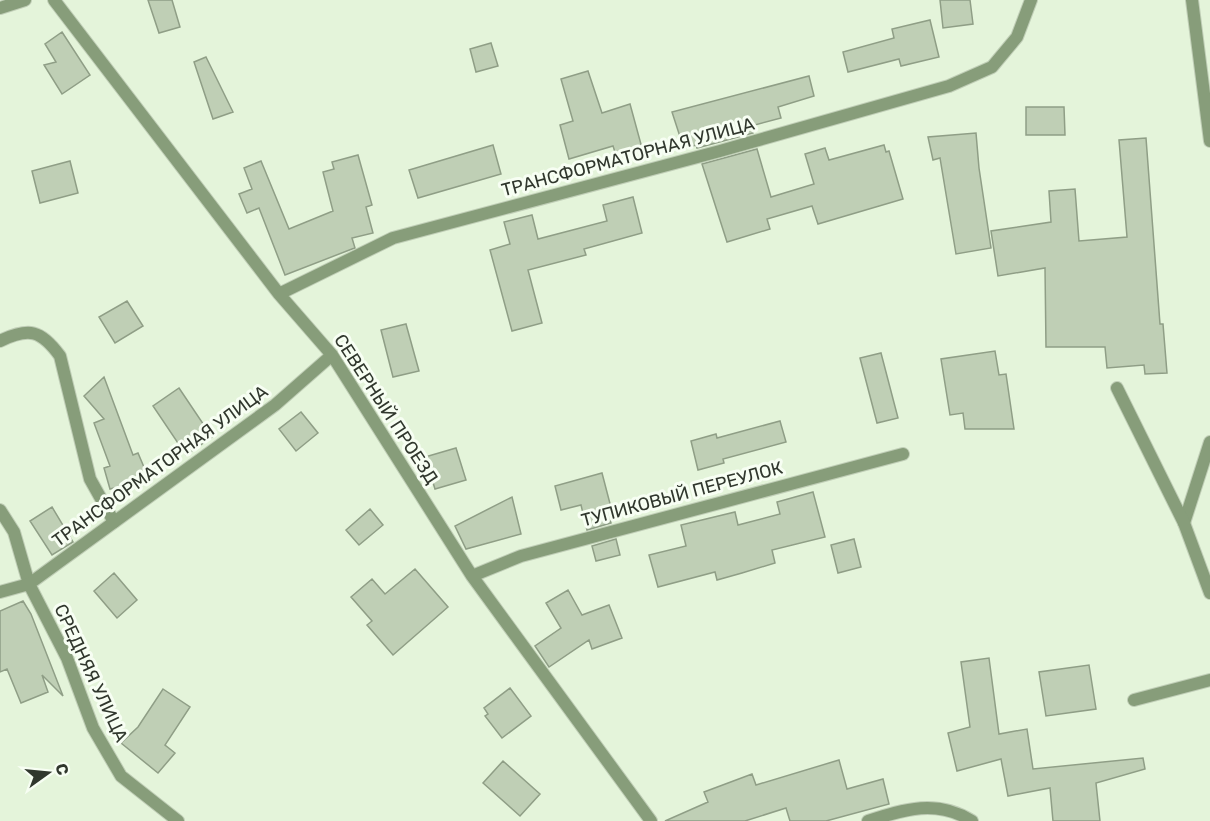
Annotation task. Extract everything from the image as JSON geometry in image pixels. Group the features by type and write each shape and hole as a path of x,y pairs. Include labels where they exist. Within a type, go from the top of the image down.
{"street":[{"path":"0,8 25,0"},
{"name":"СЕВЕРНЫЙ ПРОЕЗД","path":"54,0 279,294 332,355 472,576 651,821"},
{"name":"ТРАНСФОРМАТОРНАЯ УЛИЦА","path":"279,294 393,238 754,142 949,86 992,67 1017,37 1031,0"},
{"path":"1192,0 1210,141"},
{"path":"0,341 21,331 39,334 51,343 60,356 90,479 114,522"},
{"name":"ТРАНСФОРМАТОРНАЯ УЛИЦА","path":"0,592 29,584 275,405 332,355"},
{"path":"1117,388 1184,523 1210,594"},
{"path":"1184,523 1210,442"},
{"name":"ТУПИКОВЫЙ ПЕРЕУЛОК","path":"472,576 521,556 903,454"},
{"name":"СРЕДНЯЯ УЛИЦА","path":"0,510 14,532 29,584 67,658 93,728 121,776 178,821"},
{"path":"1134,700 1210,680"},
{"path":"868,821 907,808 936,806 972,821"}],"building":[{"path":"148,0 172,0 180,27 159,33"},
{"path":"940,0 970,0 973,24 943,28"},
{"path":"930,20 939,57 901,66 899,59 848,72 843,52 894,38 892,29"},
{"path":"62,32 90,75 62,94 44,65 56,62 45,44"},
{"path":"491,43 498,66 476,72 470,49"},
{"path":"206,57 233,112 213,119 194,62"},
{"path":"588,71 602,113 630,104 642,148 616,155 613,146 569,159 560,125 573,121 561,79"},
{"path":"809,76 814,96 778,107 781,118 751,126 753,133 697,148 696,145 684,149 672,112"},
{"path":"1026,107 1064,107 1065,135 1026,135"},
{"path":"976,133 991,248 956,254 940,158 933,160 928,137"},
{"path":"1146,138 1160,324 1163,324 1167,373 1145,374 1144,365 1107,368 1105,347 1046,347 1045,268 998,276 991,231 1051,222 1049,191 1075,189 1079,241 1127,237 1119,140"},
{"path":"493,145 501,174 418,198 409,170"},
{"path":"884,145 886,152 889,151 903,199 818,224 812,206 767,219 770,229 727,242 702,164 757,149 771,197 814,184 805,154 825,148 829,160"},
{"path":"358,155 372,205 366,207 373,233 352,238 355,248 285,275 259,208 247,213 239,194 252,189 244,168 261,161 289,229 333,211 323,172 334,169 332,162"},
{"path":"70,161 78,193 40,203 32,171"},
{"path":"633,197 642,233 584,249 586,255 528,270 542,323 512,331 490,250 510,244 504,222 532,215 538,239 607,221 603,205"},
{"path":"127,301 143,326 115,343 99,317"},
{"path":"406,324 419,371 393,377 381,330"},
{"path":"995,351 999,375 1006,374 1014,429 965,429 963,413 950,415 941,359"},
{"path":"881,353 898,418 877,423 860,358"},
{"path":"104,377 133,455 138,453 149,479 110,489 104,468 110,466 94,423 104,419 84,396"},
{"path":"179,388 212,437 186,455 153,406"},
{"path":"301,412 318,433 296,451 279,429"},
{"path":"780,421 786,442 723,459 724,463 698,470 691,441 716,434 717,438"},
{"path":"456,448 466,480 435,489 425,457"},
{"path":"602,473 614,519 610,519 611,523 587,530 581,505 561,510 555,486"},
{"path":"813,492 825,537 772,550 775,563 742,573 717,580 715,572 658,587 649,555 686,546 681,525 735,512 738,525 780,514 777,502"},
{"path":"512,497 521,534 466,549 455,526"},
{"path":"52,507 73,542 52,555 30,521"},
{"path":"370,509 383,525 359,545 346,530"},
{"path":"616,539 620,555 596,561 592,546"},
{"path":"854,539 861,567 838,573 831,545"},
{"path":"415,569 448,607 393,655 367,625 372,621 351,597 372,579 385,594"},
{"path":"114,573 137,600 117,618 94,591"},
{"path":"568,590 582,615 609,605 622,638 592,649 589,640 549,667 535,646 561,628 546,603"},
{"path":"23,601 31,614 63,696 42,675 48,692 21,703 7,669 0,672 0,611"},
{"path":"989,658 999,734 1027,729 1033,769 1143,758 1145,769 1096,783 1100,821 1053,821 1050,788 1008,796 1001,759 957,771 948,733 970,727 961,662"},
{"path":"1089,665 1096,709 1046,716 1039,672"},
{"path":"510,688 531,716 502,738 485,716 488,714 484,708"},
{"path":"163,689 190,707 165,745 175,753 158,773 121,743 138,727"},
{"path":"839,760 847,789 883,779 889,804 826,821 790,821 786,808 745,821 665,821 708,802 704,792 752,774 756,785"},
{"path":"503,761 540,794 520,816 483,783"}]}
